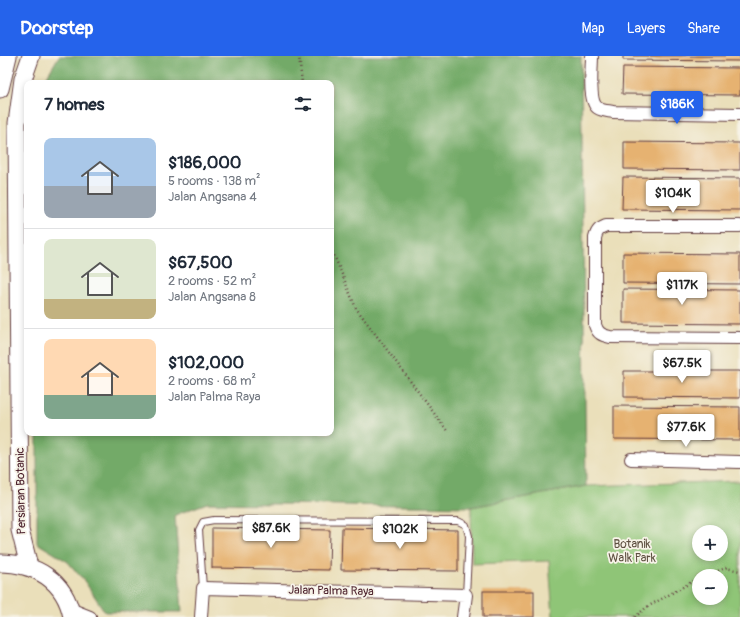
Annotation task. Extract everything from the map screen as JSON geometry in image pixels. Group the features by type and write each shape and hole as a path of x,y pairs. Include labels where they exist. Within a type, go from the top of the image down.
{"main road":[{"path":"0,89 8,56"},
{"name":"Persiaran Botanic","path":"29,566 20,530 18,123 23,79 31,56"},
{"path":"0,563 14,563 29,566 47,576 62,591 71,613"}],"street":[{"path":"592,56 592,97 594,104 598,108 614,112 740,114"},
{"path":"740,226 606,226 596,232 595,238 595,326 597,332 601,335 610,337 740,338"},
{"path":"631,459 740,462"},
{"path":"201,617 204,588"},
{"name":"Jalan Palma Raya","path":"204,588 466,595"},
{"path":"463,617 466,595"},
{"path":"71,613 90,617"}],"lane":[{"path":"204,588 199,530 204,522 214,520 458,521 466,525 469,536 466,595"}],"path":[{"path":"299,56 302,80"},
{"path":"334,255 356,308 448,432"},
{"path":"723,569 726,568 740,571"},
{"path":"635,617 647,606 692,582"}],"green space":[{"path":"59,56 581,56 586,486 471,507 207,503 175,515 182,612 105,612 85,582 68,562 37,543 37,436 334,436 334,80 45,80"},
{"name":"Botanik Walk Park","path":"740,481 740,617 553,617 549,561 472,564 471,507 586,486"}],"building":[{"path":"623,56 740,56 740,61 623,60"},
{"path":"623,67 740,68 740,95 622,94"},
{"path":"624,142 740,143 740,170 624,169"},
{"path":"623,177 740,178 740,210 622,209"},
{"path":"623,253 740,254 740,284 623,283"},
{"path":"623,289 740,290 740,324 623,323"},
{"path":"624,371 740,371 740,398 624,397"},
{"path":"614,406 740,407 740,440 614,439"},
{"path":"212,528 330,530 329,570 212,568"},
{"path":"342,528 458,530 458,571 341,570"},
{"path":"483,591 534,591 534,617 483,617"}]}
